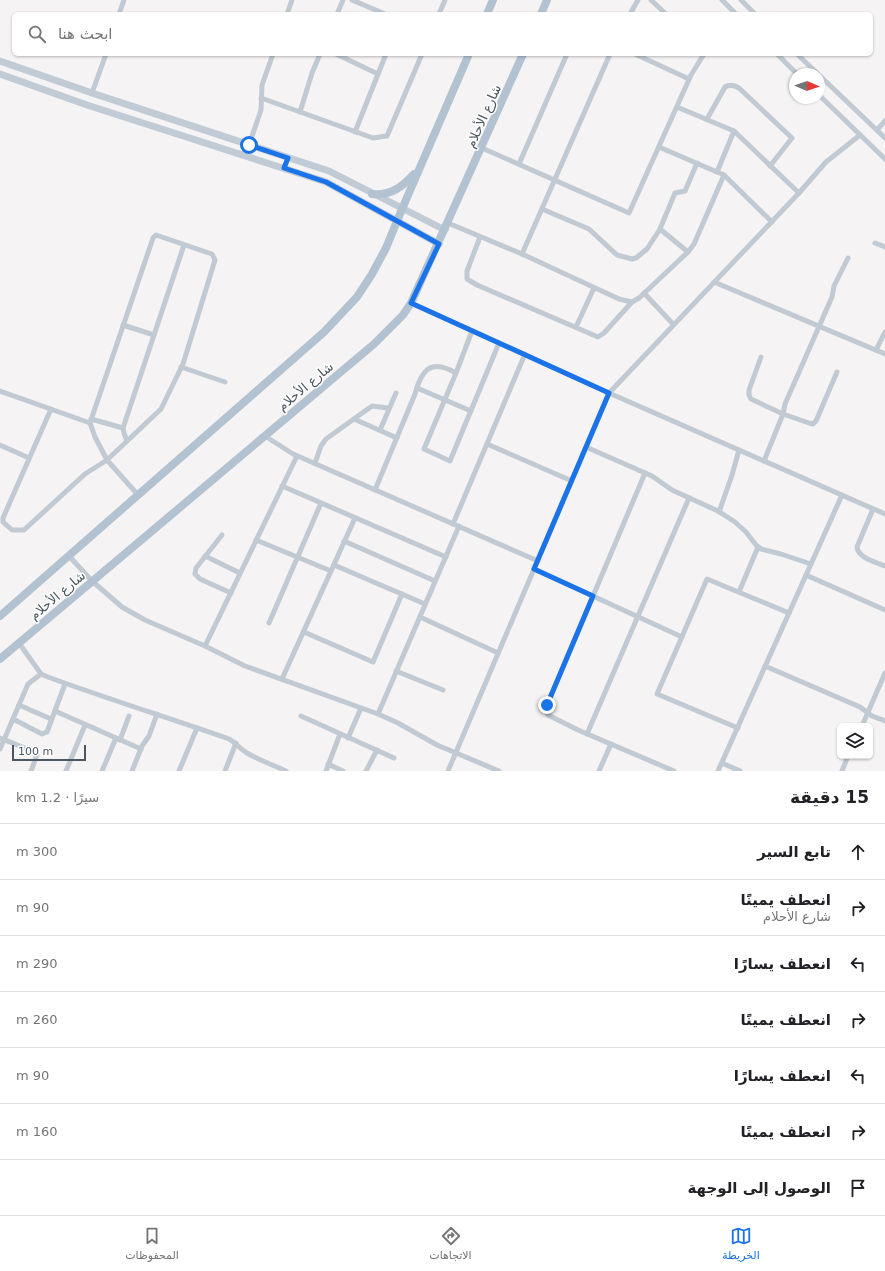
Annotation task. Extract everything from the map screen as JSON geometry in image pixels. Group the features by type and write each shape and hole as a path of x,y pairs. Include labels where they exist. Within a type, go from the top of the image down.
{"main road":[{"path":"488,12 493,0"},
{"path":"542,12 547,0"},
{"name":"شارع الأحلام","path":"0,616 324,332 357,297 386,248 468,56"},
{"name":"شارع الأحلام","path":"0,659 374,344 394,324 411,303 447,227 522,56"},
{"path":"0,61 92,94 329,171 402,209 447,227"},
{"path":"0,74 87,105 326,182 439,244"},
{"path":"87,105 92,94"},
{"path":"284,168 288,158"},
{"path":"372,194 385,194 397,190 419,169"}],"street":[{"path":"120,12 124,0"},
{"path":"288,12 292,0"},
{"path":"339,12 344,0"},
{"path":"352,0 380,12"},
{"path":"440,12 446,0"},
{"path":"631,12 638,0"},
{"path":"651,0 664,12"},
{"path":"722,0 734,12"},
{"path":"741,0 754,12"},
{"path":"92,94 105,56"},
{"path":"249,145 261,110 262,86 272,56"},
{"path":"300,112 312,73 319,56"},
{"path":"340,56 378,74"},
{"path":"355,132 385,56"},
{"path":"261,98 373,138 387,136 421,56"},
{"path":"519,164 566,56"},
{"path":"522,254 609,56"},
{"path":"639,56 689,79"},
{"path":"482,148 629,213 689,79 703,56"},
{"path":"779,56 791,68"},
{"path":"799,56 811,68"},
{"path":"825,82 885,138"},
{"path":"707,119 725,87 734,85 739,88 792,138 770,166"},
{"path":"825,101 885,159"},
{"path":"677,108 734,131 799,193"},
{"path":"877,130 885,121"},
{"path":"717,172 734,131"},
{"path":"448,771 609,393 673,324 772,222 826,162 860,135"},
{"path":"659,147 724,174 772,222"},
{"path":"542,208 589,228 618,255 636,258 647,249 660,229 675,192 685,191 697,163"},
{"path":"480,237 467,271 466,280 598,337 604,333 632,302 644,294 688,252 694,244 724,174"},
{"path":"447,227 480,237 522,254 619,299 632,302"},
{"path":"660,229 688,252"},
{"path":"51,409 4,518 3,522 12,530 24,530 85,474 107,460 162,409 181,367 215,260 212,254 156,235 153,238 91,421 95,437 107,460 138,495"},
{"path":"875,243 885,248"},
{"path":"127,441 123,428 184,245"},
{"path":"764,461 783,414 785,404 832,297 834,286 848,258"},
{"path":"714,282 885,354"},
{"path":"576,327 594,288"},
{"path":"644,294 673,324"},
{"path":"411,303 609,393 885,514"},
{"path":"124,325 154,335"},
{"path":"472,331 424,449 450,461 499,343"},
{"path":"876,350 885,332"},
{"path":"453,524 525,354"},
{"path":"761,357 749,390 751,399 783,414 813,424 816,421 837,372"},
{"path":"375,490 423,373 430,367 438,366 447,368 456,373"},
{"path":"181,367 225,382"},
{"path":"417,388 471,411"},
{"path":"0,391 51,409 91,421 123,428"},
{"path":"380,430 396,392"},
{"path":"315,463 321,446 326,439 372,406 388,408"},
{"path":"354,419 397,438"},
{"path":"265,436 297,456 538,561"},
{"path":"487,444 572,481"},
{"path":"0,445 29,458"},
{"path":"586,447 652,476 672,490 719,512 735,522 761,549 811,564"},
{"path":"719,512 739,450"},
{"path":"205,646 297,456"},
{"path":"645,473 547,705 546,711 548,716 674,771"},
{"path":"282,486 446,557"},
{"path":"718,771 842,496"},
{"path":"587,734 689,498"},
{"path":"269,623 321,503"},
{"path":"873,509 857,547 857,551 860,555 885,566"},
{"path":"282,680 355,518"},
{"path":"378,714 459,526"},
{"path":"222,535 196,568 195,574 200,579 231,593"},
{"path":"256,540 331,571"},
{"path":"344,541 436,581"},
{"path":"738,592 758,547"},
{"path":"69,556 92,582 122,607 145,620 205,646 245,666 378,714 398,723 437,745 499,771"},
{"path":"205,556 240,573"},
{"path":"334,565 425,604"},
{"path":"534,569 682,637"},
{"path":"806,575 885,610"},
{"path":"738,728 657,694 707,579 789,613"},
{"path":"304,632 373,662 402,594"},
{"path":"420,617 498,653"},
{"path":"19,643 41,674 118,703 157,714 229,739 247,753 286,771"},
{"path":"765,666 860,707 885,721"},
{"path":"396,671 443,690"},
{"path":"863,723 885,673"},
{"path":"0,749 2,739 13,720 28,684 41,674"},
{"path":"13,720 42,734 47,732 65,684"},
{"path":"19,704 51,719"},
{"path":"348,738 361,708"},
{"path":"55,711 141,749"},
{"path":"132,771 141,749 149,736 157,714"},
{"path":"102,771 129,716"},
{"path":"300,716 394,758"},
{"path":"66,771 85,725"},
{"path":"179,771 197,728"},
{"path":"326,771 340,734"},
{"path":"2,739 35,752 37,755 31,771"},
{"path":"225,771 236,743"},
{"path":"599,771 611,744"},
{"path":"366,771 377,750"},
{"path":"842,771 847,759"},
{"path":"722,763 740,771"},
{"path":"328,764 343,771"}],"route":[{"path":"249,145 288,158 284,168 326,182 439,244 411,303 609,393 534,569 593,596 547,705"}]}
